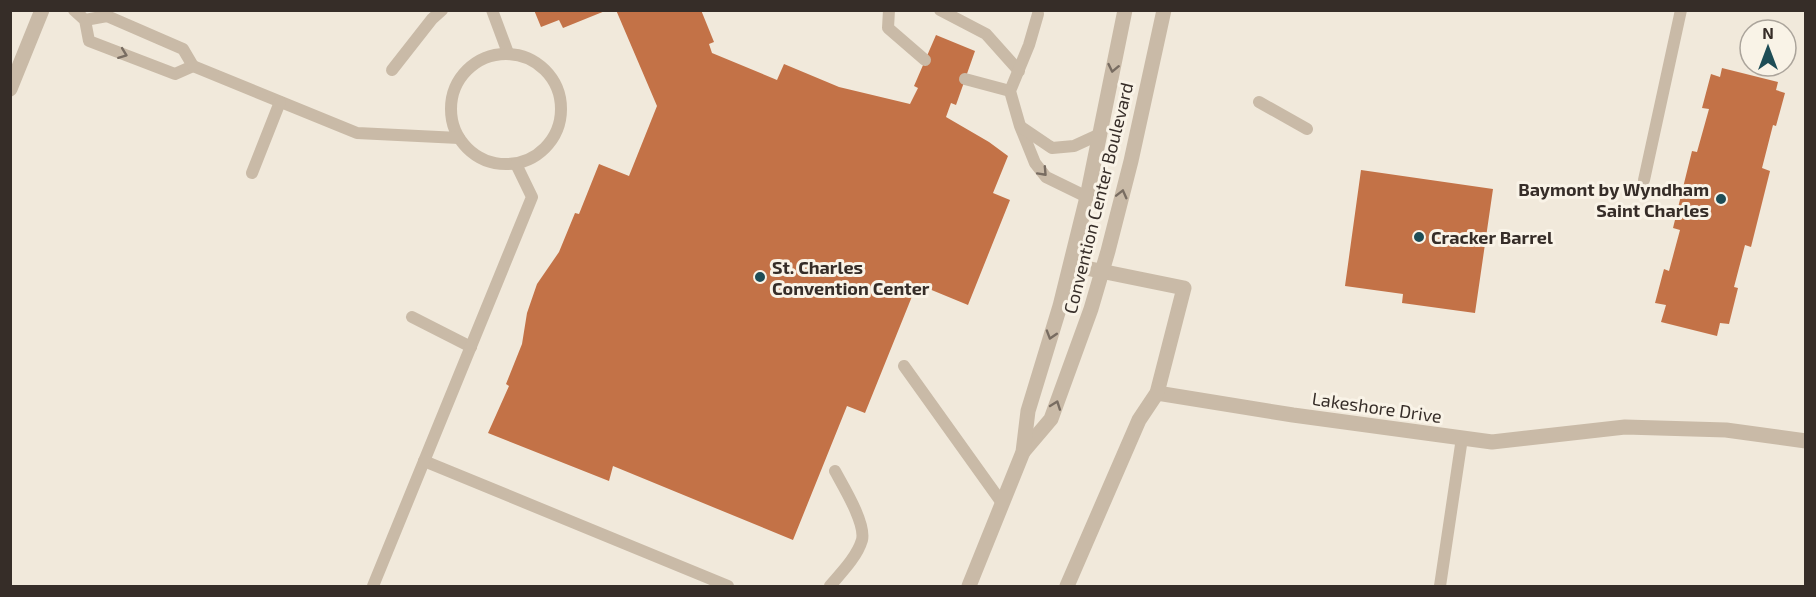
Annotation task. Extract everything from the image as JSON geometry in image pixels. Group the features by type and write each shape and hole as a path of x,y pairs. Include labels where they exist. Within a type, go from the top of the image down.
{"street":[{"path":"10,89 42,10"},
{"name":"Convention Center Boulevard","path":"969,586 1023,453 1028,411 1060,306 1087,197 1125,10"},
{"name":"Convention Center Boulevard","path":"1023,453 1051,419 1091,309 1131,161 1164,10"},
{"path":"1067,586 1139,420 1157,393 1184,288 1071,264"},
{"name":"Lakeshore Drive","path":"1157,393 1492,442 1624,427 1726,429 1806,441"}],"lane":[{"path":"74,10 85,20 89,42 176,74 193,66"},
{"path":"392,70 432,19 442,10"},
{"path":"492,10 508,53"},
{"path":"889,10 888,28 925,60"},
{"path":"940,10 986,34 1019,71"},
{"path":"1644,180 1681,10"},
{"path":"1038,14 1010,91 1020,126 1035,163 1046,177 1087,197"},
{"path":"85,20 107,16 183,49 193,66 357,133 459,138"},
{"path":"508,53 526,56 542,65 554,79 561,96 562,114 558,131 548,146 533,158 516,164 500,164 484,160 470,151 459,138 452,123 450,106 454,89 463,74 475,62 491,55 508,53"},
{"path":"965,79 1010,91"},
{"path":"252,173 279,102"},
{"path":"1259,102 1307,129"},
{"path":"1020,126 1052,148 1074,146 1098,135"},
{"path":"373,586 532,197 516,164"},
{"path":"412,317 471,347"},
{"path":"904,366 1002,503"},
{"path":"1440,586 1462,438"},
{"path":"424,461 728,586"},
{"path":"830,586 852,559 863,538 858,515 835,471"}],"building":[{"path":"534,10 605,11 563,28 559,20 541,27"},
{"name":"St. Charles Convention Center","path":"616,10 701,10 714,42 709,44 712,53 777,80 784,64 839,87 910,104 918,88 914,86 936,35 975,51 956,105 951,103 946,117 1008,156 993,193 1010,200 968,305 917,284 865,413 847,406 793,540 613,466 609,481 488,433 509,386 506,384 522,344 527,313 537,284 559,252 575,213 579,214 599,164 629,176 657,106"},
{"name":"Baymont by Wyndham Saint Charles","path":"1722,68 1738,72 1738,78 1762,78 1778,82 1776,90 1785,93 1776,126 1773,125 1762,168 1770,171 1751,247 1745,245 1734,287 1738,288 1729,324 1720,323 1717,336 1661,322 1666,305 1655,303 1664,269 1669,271 1680,230 1673,228 1692,151 1697,152 1709,109 1702,108 1711,74 1720,77"},
{"name":"Cracker Barrel","path":"1361,170 1493,189 1475,313 1402,303 1403,294 1345,286"}],"place":[{"name":"Baymont by Wyndham Saint Charles","path":"1721,199"},
{"name":"Cracker Barrel","path":"1419,237"},
{"name":"St. Charles Convention Center","path":"760,277"}]}
